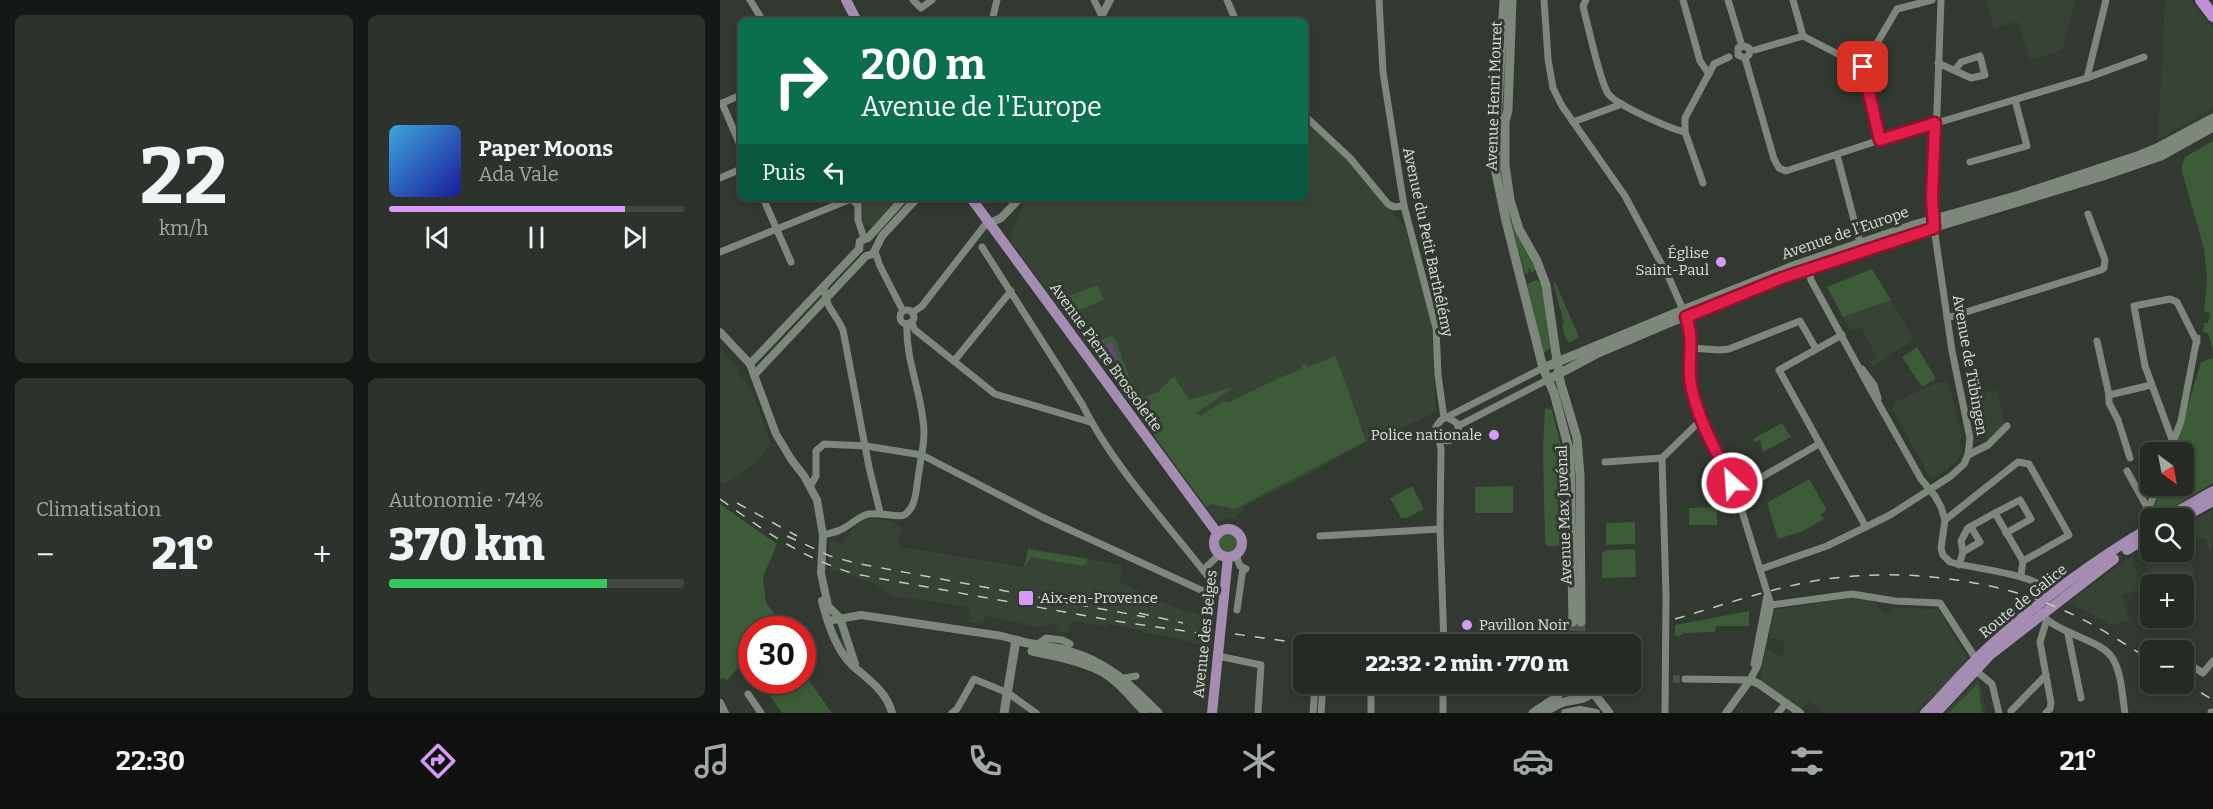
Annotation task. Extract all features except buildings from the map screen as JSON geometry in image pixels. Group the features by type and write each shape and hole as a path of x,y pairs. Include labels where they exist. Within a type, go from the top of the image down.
{"highway":[{"path":"2201,0 2213,16"}],"main road":[{"path":"846,0 855,18"},
{"name":"Avenue Henri Mouret","path":"1502,0 1496,157 1499,191 1543,368 1549,379"},
{"name":"Avenue Henri Mouret","path":"1512,0 1508,110 1505,122 1507,187 1519,229 1537,261 1546,285 1560,374"},
{"name":"Avenue de l'Europe","path":"1543,368 1807,266 2140,155 2163,146 2213,118"},
{"name":"Avenue de l'Europe","path":"1807,266 1860,243 2066,189 2143,163 2171,151 2213,127"},
{"name":"Avenue Pierre Brossolette","path":"973,201 1218,534"},
{"name":"Avenue de l'Europe","path":"1549,379 1598,353 1684,313"},
{"name":"Avenue Max Juvénal","path":"1549,379 1570,453 1577,622 1578,449 1560,374"},
{"path":"2183,508 2213,491"},
{"path":"2194,511 2213,501"},
{"path":"1230,529 1240,535 1242,547 1228,556 1216,551 1214,542 1218,534 1230,529"},
{"name":"Route de Galice","path":"2042,614 2054,594 2140,538"},
{"name":"Route de Galice","path":"1925,713 1975,665 2140,538"},
{"name":"Avenue des Belges","path":"1212,713 1228,556"},
{"path":"1016,644 1071,652 1111,669 1146,713"},
{"path":"1016,644 1101,671 1122,684 1158,713"},
{"path":"1004,713 1016,644"},
{"name":"Route de Galice","path":"1936,713 1951,699 1975,665"},
{"path":"1533,713 1558,694"},
{"path":"1566,694 1574,699"},
{"path":"1543,713 1560,703 1585,699 1588,694"},
{"path":"1597,694 1609,713"}],"street":[{"path":"750,0 762,18"},
{"path":"913,0 921,8 932,0"},
{"path":"993,18 998,0"},
{"path":"1094,0 1100,18"},
{"path":"1100,18 1110,0"},
{"path":"1227,0 1235,18"},
{"name":"Avenue du Petit Barthélémy","path":"1379,0 1383,72 1404,206 1436,328 1438,375 1446,418"},
{"path":"1544,0 1548,59 1553,88 1573,122 1625,196 1669,278 1691,330 1690,370"},
{"path":"1586,0 1583,6 1585,15 1608,94 1622,104 1674,130 1685,132"},
{"path":"1683,0 1700,61 1709,74"},
{"path":"1728,0 1742,46 1738,48 1738,54 1745,58 1774,159 1783,171 2087,78 2144,57"},
{"path":"1793,0 1803,36"},
{"path":"1880,140 1863,67 1897,9 1932,0"},
{"name":"Avenue de Tübingen","path":"1761,569 1827,546 1866,527 1929,491 1958,470 1968,455 1970,438 1947,318 1933,224 1941,0"},
{"path":"2087,78 2106,0"},
{"path":"1755,50 1803,36 1863,67"},
{"path":"1703,183 1685,132 1685,118 1714,64 1729,57"},
{"path":"1938,63 1955,70"},
{"path":"738,96 721,103 738,140"},
{"path":"1970,162 2027,146 2014,100"},
{"path":"1573,122 1622,104"},
{"path":"1308,119 1350,158 1388,204 1394,207 1404,206"},
{"path":"1837,155 1860,243"},
{"path":"720,178 738,170"},
{"path":"1499,191 1498,199 1517,284"},
{"path":"764,201 791,262"},
{"path":"720,252 851,201"},
{"path":"854,201 858,220 866,238"},
{"path":"750,364 901,201"},
{"path":"754,375 872,252 882,236 914,201"},
{"path":"912,313 922,306 985,225 1001,218 1017,201"},
{"path":"1947,318 2104,268 2105,260 2088,214"},
{"path":"866,238 874,240 872,252 903,311 900,319 909,323 995,394 1090,422"},
{"path":"810,487 816,476 816,452 820,446 866,446 922,455 1042,517 1205,592 1211,589 1212,583 1203,570 1135,485 1090,422 982,247"},
{"path":"858,249 872,252"},
{"path":"1807,266 1811,280 1857,362 1874,384 1882,409 1929,491 1935,496 1945,520 1941,548 1943,555 1950,562 2045,586 2054,594"},
{"path":"824,286 829,309 839,320 843,330 880,512"},
{"path":"954,361 1011,291"},
{"path":"2170,299 2177,302 2197,339 2181,421 2173,442 2143,358 2134,306 2170,299"},
{"path":"816,309 829,309"},
{"path":"823,535 843,528 859,517 880,512 898,517 909,510 916,494 924,431 906,340 909,323 914,317 907,310 903,311"},
{"path":"1684,313 1691,385 1701,420 1736,492 1771,605 1756,666 1750,680 1726,713"},
{"path":"1692,348 1729,349 1800,321 1815,349"},
{"path":"720,332 750,364 776,434 817,500 823,535 822,600 839,648 851,664 886,697 892,713"},
{"path":"1842,335 1779,370 1866,527"},
{"path":"2097,340 2109,403 2118,420 2130,458"},
{"path":"1444,634 1440,529 1441,440 1436,427 1446,418 1543,368"},
{"path":"1458,426 1549,379"},
{"path":"2109,395 2151,385"},
{"path":"1441,440 1456,438 1459,431 1454,420 1446,418"},
{"path":"1605,462 1662,458 1701,420"},
{"path":"1968,455 1988,446 2007,426"},
{"path":"1736,492 1819,444"},
{"path":"1662,458 1665,713"},
{"path":"1945,520 2018,462 2029,464 2069,535 2023,561"},
{"path":"2127,471 2147,508"},
{"path":"1959,564 1963,552 1961,541 1971,527 2020,500 2031,519 2007,533"},
{"path":"1995,513 2023,561 2021,575"},
{"path":"1963,552 1980,542 1971,527"},
{"path":"1320,536 1440,529"},
{"path":"1203,570 1228,556 1246,569 1238,610"},
{"path":"821,573 828,606 840,618 852,658 858,669"},
{"path":"1771,605 1852,594 1895,601 1940,603 1975,665 1992,684 1999,713"},
{"path":"1756,666 1754,664 1756,649 1767,596"},
{"path":"2042,614 2068,634 2087,641 2110,655 2117,668 2126,713"},
{"path":"2042,614 2040,642 2051,703 2046,713"},
{"path":"828,621 861,615 1002,636 1016,644"},
{"path":"2068,634 2081,698"},
{"path":"1035,646 1046,638 1062,640 1070,644"},
{"path":"1218,652 1261,665 1258,713"},
{"path":"2194,667 2203,673 2213,661"},
{"path":"2011,711 2046,675"},
{"path":"1122,684 1127,677 1136,676"},
{"path":"952,713 957,709 974,679 1008,693 1036,713"},
{"path":"1664,680 1673,679"},
{"path":"1685,679 1750,680 1800,713"},
{"path":"748,694 761,713"},
{"path":"1313,713 1314,694"},
{"path":"1321,713 1322,694"},
{"path":"1371,694 1371,713"},
{"path":"1443,694 1443,713"},
{"path":"1778,713 1786,703"},
{"path":"1565,713 1580,710 1596,713"}],"shaded area":[{"path":"1986,0 2076,0 2062,50 2030,60 2018,22 1994,28"},
{"path":"2165,0 2190,0 2213,27 2213,108 2158,140"},
{"path":"1308,124 1350,162 1405,227 1431,322 1436,412 1375,440 1370,440 1246,505 1236,519 1225,518 1217,521 1011,242 1012,232 1025,201 1308,201"},
{"path":"863,201 896,201 871,227 864,222"},
{"path":"1891,300 1914,339 1872,367 1869,362 1877,358 1861,327 1852,331 1843,317"},
{"path":"1111,342 1126,376 1123,378 1100,348"},
{"path":"720,351 738,367 738,373 752,390 771,444 756,462 724,484 720,481"},
{"path":"1948,381 1962,436 1959,439 1963,450 1956,462 1933,479 1892,409 1897,401 1937,383"},
{"path":"1997,390 2005,424 1990,440 1976,427 1972,406 1975,403 1974,395"},
{"path":"2213,509 2212,552 2209,550 2206,538 2194,540 2194,520"},
{"path":"872,518 890,521 903,528 897,543 902,547 1024,567 1028,549 1122,565 1119,582 1188,613 1189,611 1209,617 1206,638 1198,645 1109,624 1107,627 1071,621 1068,633 1056,631 1057,625 1032,626 986,616 983,624 968,622 970,607 893,596 874,583 830,569 829,540 842,544 855,525"},
{"path":"2132,556 2140,589 2122,595 2129,620 2114,625 2110,624 2069,602"},
{"path":"2146,562 2191,562 2193,574 2148,574"},
{"path":"2194,577 2198,597 2194,598"},
{"path":"1855,596 1874,601 1884,615 1895,608 1938,609 1968,659 1915,713 1825,713 1809,701 1800,710 1760,680 1766,648 1783,657 1784,640 1769,638 1775,610"},
{"path":"1979,678 1986,713 1944,713"}],"green space":[{"path":"1507,0 1503,176 1536,268 1531,272 1530,268 1528,269 1529,273 1525,274 1506,204 1500,169"},
{"path":"2213,141 2213,351 2208,333 2203,332 2204,323 2208,323 2210,313 2204,312 2207,279 2204,249 2181,168 2185,157"},
{"path":"1872,269 1891,300 1843,317 1827,287"},
{"path":"1536,280 1542,284 1551,348 1543,353 1527,284"},
{"path":"1553,282 1556,284 1579,337 1569,343 1564,335 1562,324 1564,323"},
{"path":"1098,285 1104,300 1075,312 1069,296"},
{"path":"1111,336 1115,339 1135,391 1144,397 1158,392 1174,376 1189,400 1230,388 1196,413 1201,416 1223,401 1227,403 1277,379 1276,374 1279,378 1302,369 1301,365 1305,363 1307,367 1333,357 1332,353 1336,357 1366,441 1235,509 1211,504 1206,507 1088,345"},
{"path":"1917,347 1936,379 1922,387 1902,357"},
{"path":"2213,358 2213,483 2194,494 2194,442 2177,442 2201,362"},
{"path":"1545,408 1552,410 1562,451 1563,546 1548,546 1545,543 1543,450"},
{"path":"1782,423 1791,437 1763,452 1760,440 1754,442 1753,439"},
{"path":"1809,479 1827,510 1820,515 1824,519 1801,532 1778,539 1767,503"},
{"path":"1412,486 1424,509 1407,518 1401,518 1390,498"},
{"path":"1513,486 1513,513 1475,513 1475,487"},
{"path":"2159,496 2191,496 2171,508 2153,508"},
{"path":"720,504 777,544 763,577 766,602 776,616 738,616 738,667 727,681 720,679"},
{"path":"1717,507 1717,525 1689,525 1689,508"},
{"path":"1635,522 1635,544 1606,545 1606,523"},
{"path":"1225,533 1233,533 1239,539 1239,547 1233,553 1225,553 1219,547 1219,539"},
{"path":"1028,549 1088,559 1084,566 1032,557 1024,567"},
{"path":"1635,549 1636,577 1602,578 1602,553 1606,550"},
{"path":"1749,611 1749,626 1716,626 1715,632 1682,633 1682,635 1675,636 1675,625"},
{"path":"1978,684 1982,713 1949,713"},
{"path":"816,690 832,713 782,713 769,694 816,694"}],"tunnel":[{"path":"1573,622 1573,634"},
{"path":"1581,622 1581,634"},
{"path":"1673,679 1685,679"}],"railway":[{"path":"720,499 768,533 800,552 855,574 1115,621 1206,634"},
{"path":"737,503 797,536"},
{"path":"787,536 830,556 855,563 1145,617"},
{"path":"1675,619 1802,583 1849,576 1909,575 1970,582 2029,597 2093,625 2140,654"},
{"path":"1139,613 1183,623"},
{"path":"1235,634 1293,642"},
{"path":"2194,688 2213,700"}],"place":[{"name":"Église Saint-Paul","path":"1721,262"},
{"name":"Police nationale","path":"1494,435"},
{"name":"Aix-en-Provence","path":"1026,598"},
{"name":"Pavillon Noir","path":"1467,625"}],"route":[{"path":"1732,483 1701,420 1691,385 1691,330 1686,317 1782,278 1934,228 1932,198 1935,123 1880,140 1863,67"}]}
